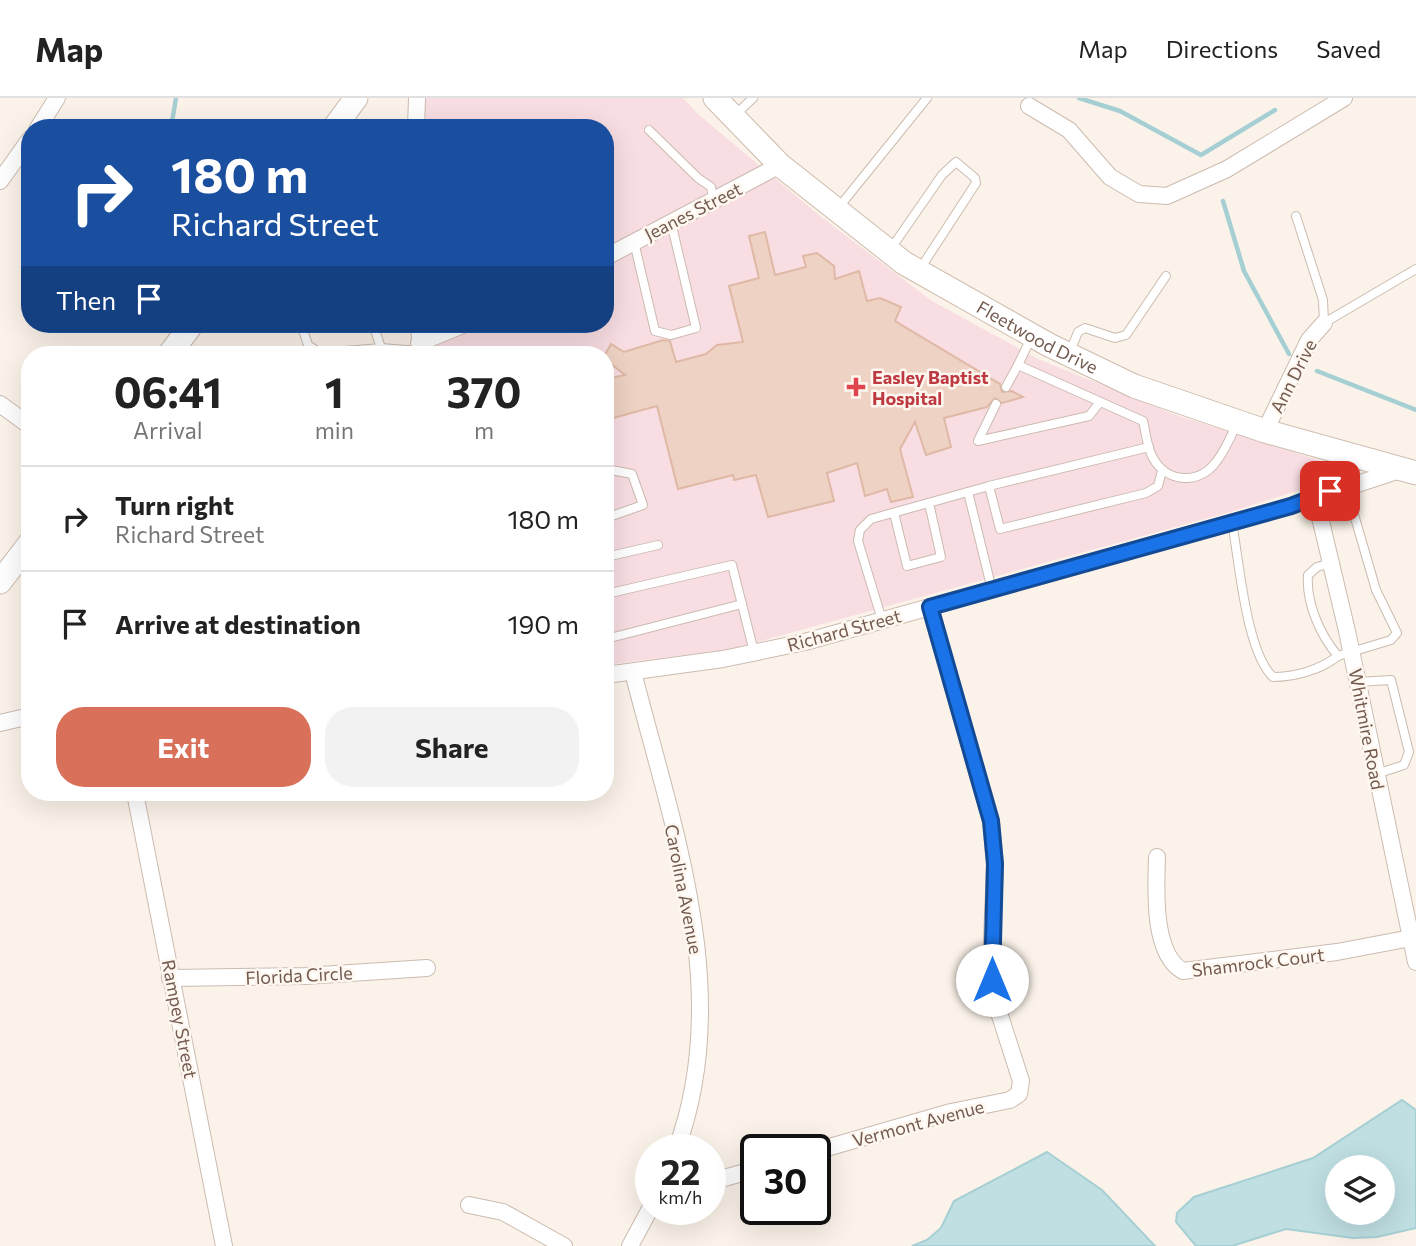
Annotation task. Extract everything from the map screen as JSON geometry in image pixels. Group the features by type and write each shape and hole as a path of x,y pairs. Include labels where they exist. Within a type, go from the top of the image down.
{"street":[{"path":"341,119 356,98"},
{"path":"416,119 417,98"},
{"name":"Fleetwood Drive","path":"715,98 780,165 889,251 1032,335 1134,386 1265,431 1408,472"},
{"path":"1310,98 1324,110"},
{"path":"1029,106 1069,130 1110,177 1139,194 1167,196 1227,169 1344,98"},
{"path":"42,119 52,100"},
{"path":"0,181 21,152"},
{"name":"Jeanes Street","path":"614,253 780,165"},
{"name":"Ann Drive","path":"1265,431 1309,340 1324,323"},
{"path":"427,346 449,333"},
{"path":"0,404 21,419"},
{"name":"Richard Street","path":"614,674 754,652 882,620 1232,522 1346,487 1408,472"},
{"name":"Whitmire Road","path":"1315,496 1331,563 1345,655 1358,682 1416,962"},
{"path":"0,582 21,554"},
{"name":"Vermont Avenue","path":"831,1147 951,1112 1010,1100 1018,1094 1021,1081 993,994 991,965 995,864 991,821 930,607"},
{"name":"Carolina Avenue","path":"633,672 687,883 698,955 699,1060 690,1112 682,1134"},
{"path":"0,723 21,718"},
{"name":"Rampey Street","path":"137,801 224,1246"},
{"name":"Shamrock Court","path":"1157,857 1156,905 1165,948 1174,966 1183,971 1337,952 1411,938"},
{"name":"Florida Circle","path":"170,978 305,976 427,968"},
{"path":"469,1205 503,1212 564,1246"},
{"path":"630,1246 641,1225"}],"lane":[{"path":"733,117 752,98"},
{"path":"836,211 927,98"},
{"path":"649,130 711,187 714,202"},
{"path":"889,251 942,175 956,162 975,178 975,183 919,271"},
{"path":"1296,216 1323,300 1324,323 1416,269"},
{"path":"634,242 654,331 671,335 696,328 671,222"},
{"path":"1069,354 1078,332 1085,328 1115,338 1126,335 1166,276"},
{"path":"1006,387 1032,335"},
{"path":"1018,365 1143,421 1149,447 1162,471 1182,479 1201,477 1216,462 1238,421"},
{"path":"996,404 978,442 1089,416 1100,402"},
{"path":"882,620 858,541 860,530 871,519 989,486 1149,447"},
{"path":"614,471 632,474 643,505 614,515"},
{"path":"989,486 999,529 1146,493 1157,486 1162,471"},
{"path":"1232,522 1249,624 1263,668 1273,677 1287,677 1385,643 1397,633 1376,590 1346,487"},
{"path":"968,492 992,590"},
{"path":"894,513 907,566 942,557 929,503"},
{"path":"614,555 658,545"},
{"path":"1331,563 1317,567 1308,575 1307,588 1323,639 1345,655"},
{"path":"614,592 732,565 754,652"},
{"path":"614,637 742,604"},
{"path":"1358,682 1391,680 1409,752 1404,765 1376,774"}],"shaded area":[{"name":"Easley Baptist Hospital","path":"424,98 683,98 699,115 820,216 932,301 1038,359 1176,415 1337,466 1332,480 1230,512 732,649 614,664 614,346 436,346 436,333 614,333 614,119 425,119"}],"water":[{"path":"1402,1100 1416,1110 1416,1228 1377,1237 1353,1238 1286,1229 1232,1246 1196,1246 1176,1222 1177,1213 1194,1197 1313,1158"},
{"path":"1047,1152 1102,1190 1155,1246 912,1246 927,1240 941,1228 954,1201"}],"building":[{"path":"765,232 775,275 806,267 803,256 817,253 834,266 835,279 859,271 867,301 880,298 901,307 895,321 1000,384 1002,392 1012,391 1023,397 1002,403 995,398 987,407 944,418 951,447 926,455 915,422 900,449 913,497 891,502 887,489 865,496 857,463 827,473 834,501 768,517 756,475 734,480 733,475 678,489 657,406 614,418 614,377 625,375 614,366 614,346 610,346 611,344 624,352 663,340 670,341 676,362 706,354 717,345 743,342 729,286 759,278 749,236"}],"waterway":[{"path":"172,119 176,98"},
{"path":"1079,98 1120,111 1201,155 1275,110"},
{"path":"1223,201 1244,271 1289,354"},
{"path":"1317,371 1416,410"}],"place":[{"name":"Easley Baptist Hospital","path":"856,387"}],"route":[{"path":"992,980 995,864 991,821 930,607 1291,506 1330,491"}]}
